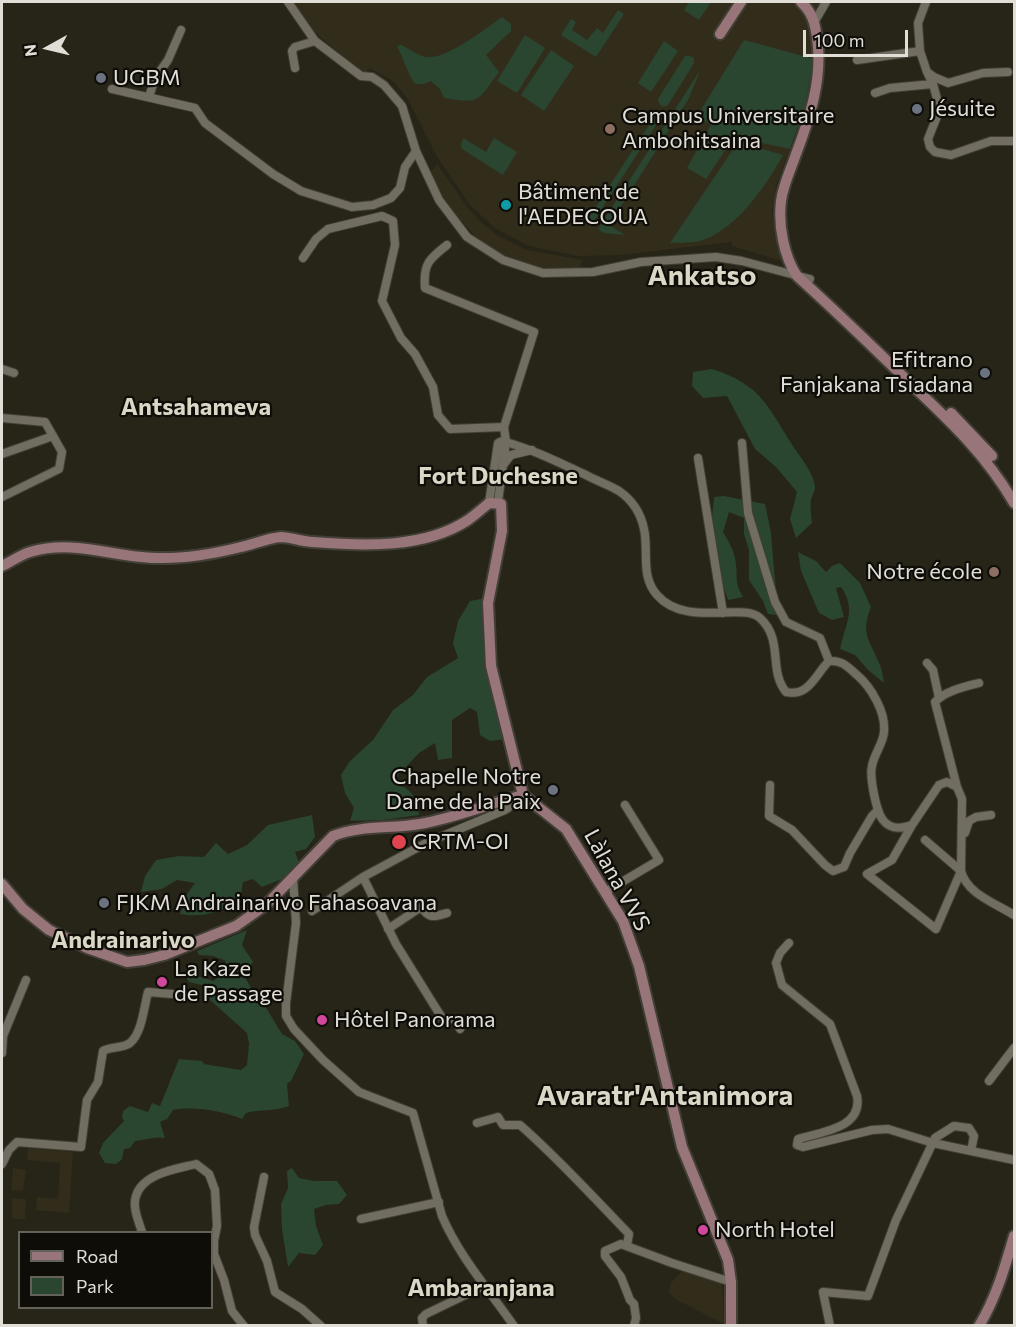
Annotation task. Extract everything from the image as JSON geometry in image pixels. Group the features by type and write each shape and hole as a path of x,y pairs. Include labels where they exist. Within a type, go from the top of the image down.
{"street":[{"path":"288,2 315,41 361,76 372,77 384,85 402,106 416,151 439,200 467,237 503,260 543,273 593,272 641,262 716,257 742,261 810,279"},
{"path":"720,34 741,2"},
{"path":"801,2 807,7 815,21 819,49 818,80 808,124 785,184 781,201 781,225 789,260 797,276 847,321 962,433 999,476 1014,503"},
{"path":"815,21 826,2"},
{"path":"926,2 918,22 920,51 939,106 928,139 930,147 935,152 951,155 991,141 1014,141"},
{"path":"149,97 155,78 168,60 181,30"},
{"path":"295,68 292,51 295,47 315,41"},
{"path":"857,60 920,51"},
{"path":"927,72 948,83 983,73 1008,72"},
{"path":"875,93 890,88 933,84"},
{"path":"112,90 195,108 205,123 273,174 301,191 352,207 373,205 391,198 400,188 405,167 416,151"},
{"path":"303,258 316,239 328,229 382,216 393,221 395,245 382,301 401,338 415,354 433,387 438,415 450,429 504,427"},
{"path":"2,566 28,552 56,547 80,547 118,555 155,558 192,557 281,537 310,542 377,545 434,536 467,521 493,502 503,465 506,442 504,427 534,332 425,288 424,273 430,258 447,245"},
{"path":"789,260 969,430 1005,473 1014,488"},
{"path":"2,369 14,373"},
{"path":"2,418 45,422 62,452 59,469 2,497"},
{"path":"2,454 53,436"},
{"path":"493,502 498,443 506,442 533,450 620,492 632,503 644,529 650,587 659,597 680,610 704,614 751,612 759,616 771,630 779,683 786,693 795,694 805,691 830,661"},
{"path":"742,443 748,513 775,602 786,622 820,638 830,661"},
{"path":"503,465 511,455 533,450"},
{"path":"698,458 723,613"},
{"path":"2,884 23,909 49,930 87,948 127,962 144,960 164,955 236,926 267,904 333,836 346,830 419,824 465,814 523,795 491,666 488,603 502,531 502,508 493,502"},
{"path":"830,661 844,664 867,683 877,702 885,730 872,763 871,773 877,811 887,824 897,828 912,825"},
{"path":"927,663 933,670 939,698"},
{"path":"979,683 939,698 935,706 962,799 961,871 963,879 970,888 1014,915"},
{"path":"957,787 947,782 939,785 892,860 867,874 936,929 961,871"},
{"path":"770,785 769,816 792,830 833,871 844,867 850,853 877,811"},
{"name":"Làlana VVS","path":"523,795 566,829 622,921 639,966 682,1147 728,1260 732,1282 731,1326"},
{"path":"312,911 363,878 428,842 505,810 508,808 509,798"},
{"path":"605,892 659,860 625,805"},
{"path":"963,840 969,820 991,815"},
{"path":"925,840 961,871"},
{"path":"293,877 296,923 286,1016 294,1029 323,1060 359,1092 413,1113 448,1231 484,1286 514,1326"},
{"path":"363,878 388,929 443,1019 455,1019 460,1029"},
{"path":"388,929 421,907 434,918 447,913"},
{"path":"789,943 780,953 776,963 782,985 830,1024 859,1106 853,1119 844,1125 798,1139 797,1145 803,1148 872,1130 888,1129 933,1143 1014,1160"},
{"path":"2,1053 3,1036 26,980"},
{"path":"2,1164 9,1150 17,1142 81,1147 87,1100 98,1082 103,1051 120,1048 131,1042 139,1029 148,992 172,994"},
{"path":"989,1081 1014,1048"},
{"path":"477,1124 498,1117 503,1125 520,1125 557,1157 629,1234 627,1245"},
{"path":"830,1326 823,1292 868,1296 897,1220 937,1135 959,1125 969,1128 974,1136 971,1151"},
{"path":"141,1231 135,1208 136,1195 147,1180 162,1173 196,1164 209,1174 215,1190 217,1226 213,1240 214,1254 232,1311 244,1326"},
{"path":"264,1177 254,1227 255,1235 267,1261 275,1292 302,1309 321,1326"},
{"path":"361,1219 439,1202"},
{"path":"980,1326 1002,1277 1014,1236"},
{"path":"634,1326 636,1317 634,1304 630,1300 621,1277 605,1256 605,1251 621,1244 627,1245 672,1263 732,1282"},
{"path":"987,1326 1008,1280 1014,1258"},
{"path":"423,1326 422,1318 426,1314 484,1286"}],"shaded area":[{"name":"Campus Universitaire Ambohitsaina","path":"292,2 824,2 815,16 814,52 805,107 776,186 772,211 774,232 782,261 732,246 731,242 621,255 578,256 529,246 495,228 470,205 436,155 408,99 393,81 370,68 364,73 313,31"},
{"path":"437,164 467,207 497,235 527,250 583,260 578,270 557,268 555,271 543,270 521,263 477,238 455,214 438,190 430,173"},
{"path":"28,1148 73,1152 69,1213 36,1210 37,1197 58,1199 60,1163 27,1160"},
{"path":"13,1168 26,1170 23,1191 11,1190"},
{"path":"12,1198 26,1199 25,1219 12,1219"},
{"path":"683,1270 722,1283 724,1324 677,1300 669,1293 671,1283"}],"green space":[{"path":"689,2 711,2 699,20 684,10"},
{"path":"618,10 624,14 596,57 561,35 571,19 576,22 572,30 587,40 597,28 603,33"},
{"path":"502,17 511,24 511,31 486,55 499,72 482,95 466,101 444,98 440,89 431,81 415,84 397,46 401,45 424,57 440,55 468,41"},
{"path":"525,35 545,48 517,93 497,81"},
{"path":"744,40 814,59 805,107 790,149 734,137 706,179 687,168 711,125 697,116"},
{"path":"664,41 678,51 651,92 638,83"},
{"path":"551,50 574,66 544,111 521,95"},
{"path":"685,56 694,58 694,63 668,105 663,107 659,104 658,99"},
{"path":"701,69 688,100 609,225 625,235 604,233 598,229"},
{"path":"652,113 657,116 658,122 592,224 588,225 581,221 581,216 588,219 653,119 647,115"},
{"path":"463,138 486,152 494,138 517,152 503,175 462,149"},
{"path":"738,142 783,155 749,205 727,226 716,234 699,241 670,243"},
{"path":"712,369 742,382 762,398 809,471 815,487 811,503 812,523 796,538 790,519 797,492 776,467 755,449 727,396 703,398 692,386 693,372"},
{"path":"724,496 765,504 771,533 778,615 768,614 763,601 749,580 749,550 744,534 744,518 729,512 723,532 734,555 737,584 743,597 728,600 719,574 711,526 714,497"},
{"path":"798,552 816,561 826,572 832,566 840,563 860,583 871,607 866,631 881,667 884,683 855,655 840,649 849,610 846,595 841,587 836,588 844,617 832,620 819,613 801,571"},
{"path":"486,598 507,739 490,741 480,735 477,712 470,708 452,720 452,758 438,760 435,743 419,753 394,780 412,794 419,815 384,820 350,821 354,808 345,793 341,775 350,761 373,740 393,710 413,695 427,677 458,658 453,643 458,621 470,601"},
{"path":"312,815 315,837 306,849 295,852 300,865 285,878 262,887 253,879 243,882 240,900 225,908 212,913 180,914 187,894 195,883 177,880 162,889 141,892 145,876 156,860 179,856 204,857 216,843 228,854 247,845 268,825"},
{"path":"247,930 242,945 253,962 243,974 282,1034 295,1041 304,1054 291,1081 287,1084 289,1106 246,1113 242,1119 208,1110 173,1110 167,1119 160,1122 165,1138 135,1141 130,1148 124,1149 122,1159 116,1164 105,1163 99,1153 103,1143 124,1121 123,1111 130,1106 148,1112 152,1103 160,1106 179,1059 202,1061 204,1064 241,1070 247,1065 249,1044 247,1033 210,1000 210,987 189,982 186,977 192,969 197,976 214,981 226,961 213,956 199,955 197,951"},
{"path":"292,1168 299,1178 314,1181 337,1181 347,1195 339,1204 314,1209 316,1226 323,1245 315,1255 299,1253 288,1267 281,1204 288,1188 287,1171"}],"place":[{"name":"UGBM","path":"101,78"},
{"name":"Jésuite","path":"917,109"},
{"name":"Campus Universitaire Ambohitsaina","path":"610,129"},
{"name":"Bâtiment de l'AEDECOUA","path":"506,205"},
{"name":"Efitrano Fanjakana Tsiadana","path":"985,373"},
{"name":"Notre école","path":"994,572"},
{"name":"Chapelle Notre Dame de la Paix","path":"553,790"},
{"name":"CRTM-OI","path":"399,842"},
{"name":"FJKM Andrainarivo Fahasoavana","path":"104,903"},
{"name":"La Kaze de Passage","path":"162,982"},
{"name":"Hôtel Panorama","path":"322,1020"},
{"name":"North Hotel","path":"703,1230"}],"district":[{"name":"Ankatso","path":"702,276"},
{"name":"Antsahameva","path":"196,407"},
{"name":"Fort Duchesne","path":"498,476"},
{"name":"Andrainarivo","path":"123,940"},
{"name":"Avaratr'Antanimora","path":"665,1096"},
{"name":"Ambaranjana","path":"481,1288"}]}
